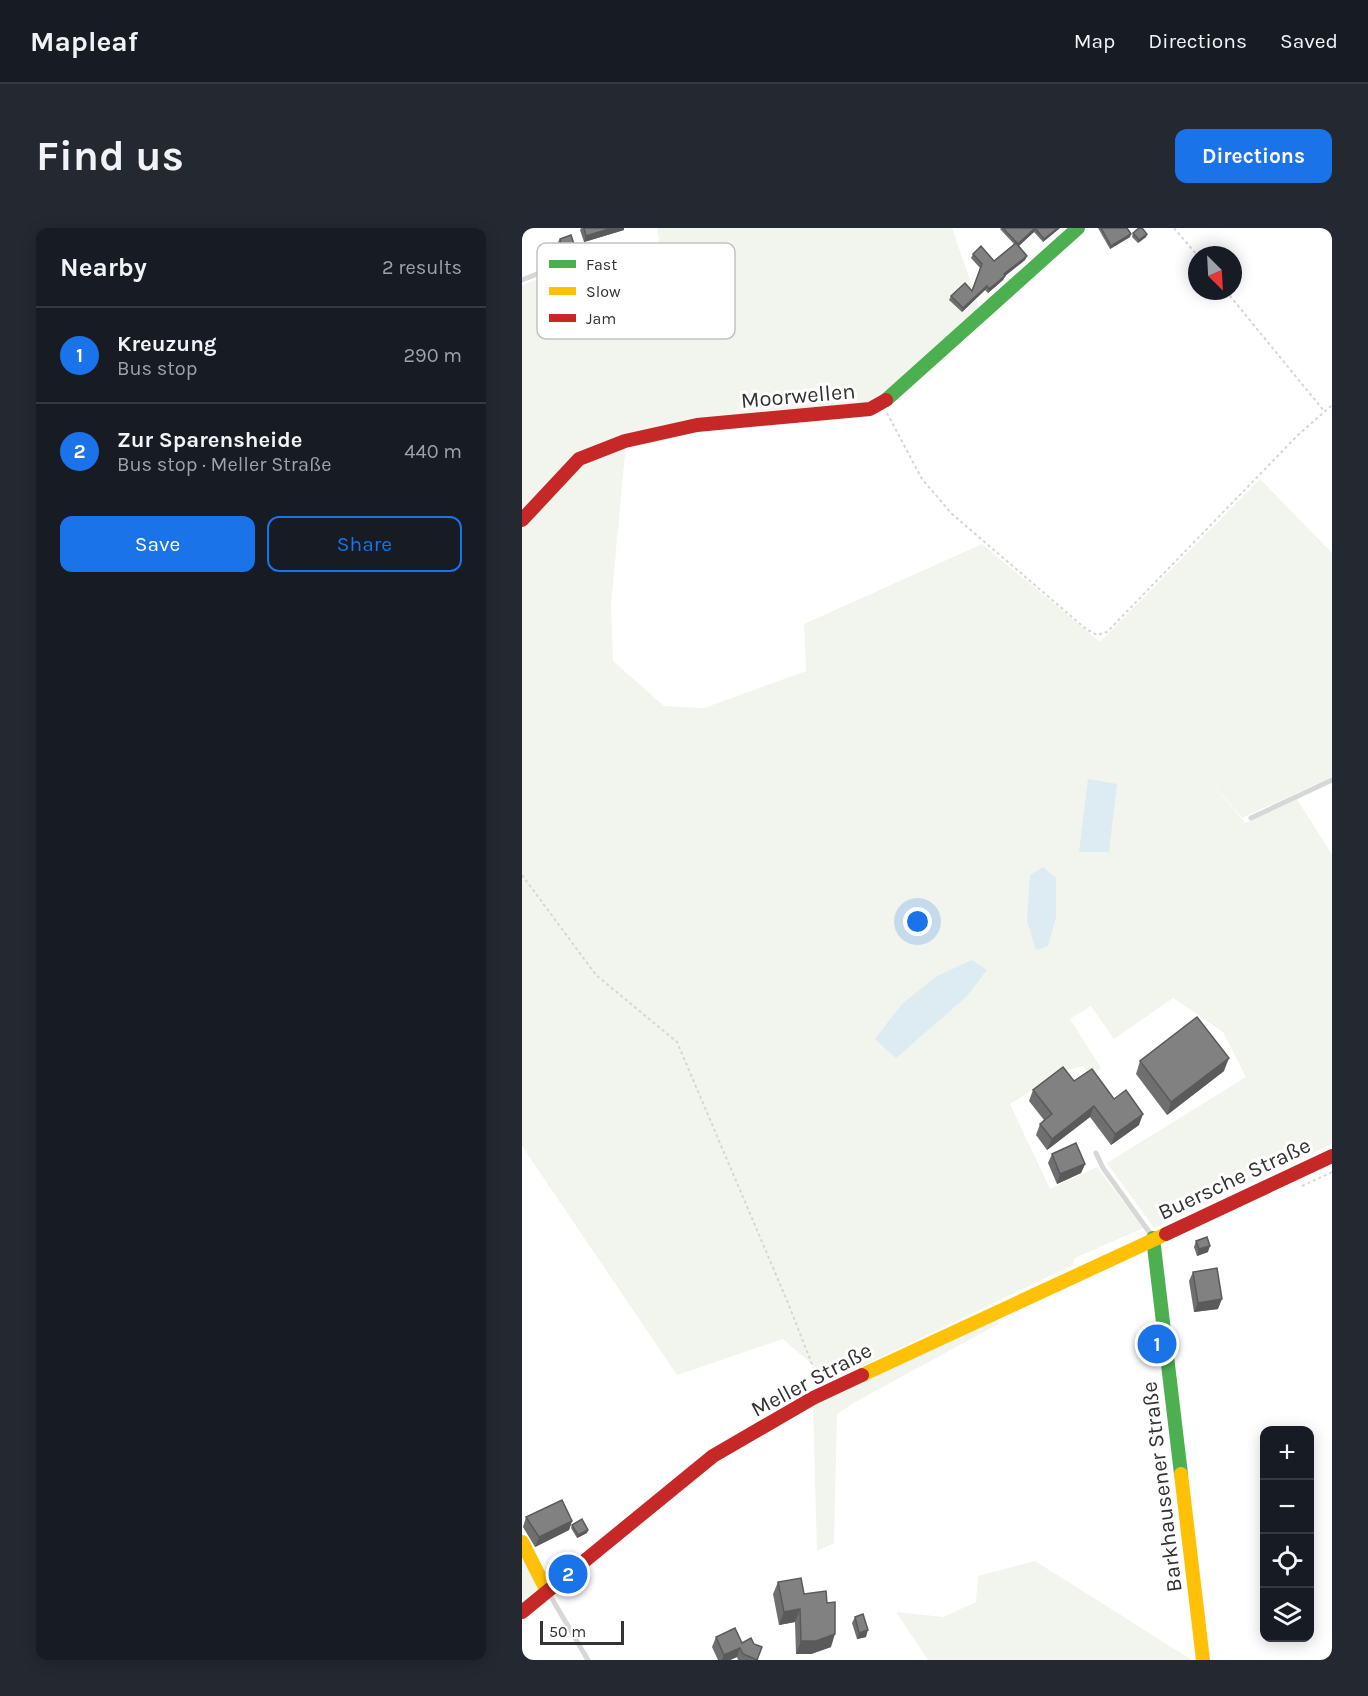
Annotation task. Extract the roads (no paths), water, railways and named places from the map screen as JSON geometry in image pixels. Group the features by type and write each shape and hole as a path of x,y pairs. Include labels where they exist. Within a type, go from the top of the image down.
{"main road":[{"name":"Moorwellen","path":"522,520 579,459 625,441 697,425 870,409 882,402 1078,228"},
{"name":"Buersche Straße","path":"1153,1238 1332,1156"},
{"name":"Meller Straße","path":"522,1612 713,1456 824,1393 1153,1238"},
{"name":"Barkhausener Straße","path":"1153,1238 1203,1660"},
{"path":"522,1542 547,1591"}],"lane":[{"path":"522,280 537,274"},
{"path":"1251,818 1332,780"},
{"path":"1096,1153 1103,1168 1153,1238"},
{"path":"547,1591 588,1660"}],"place":[{"name":"Kreuzung","path":"1157,1344"},
{"name":"Zur Sparensheide","path":"568,1574"}]}
